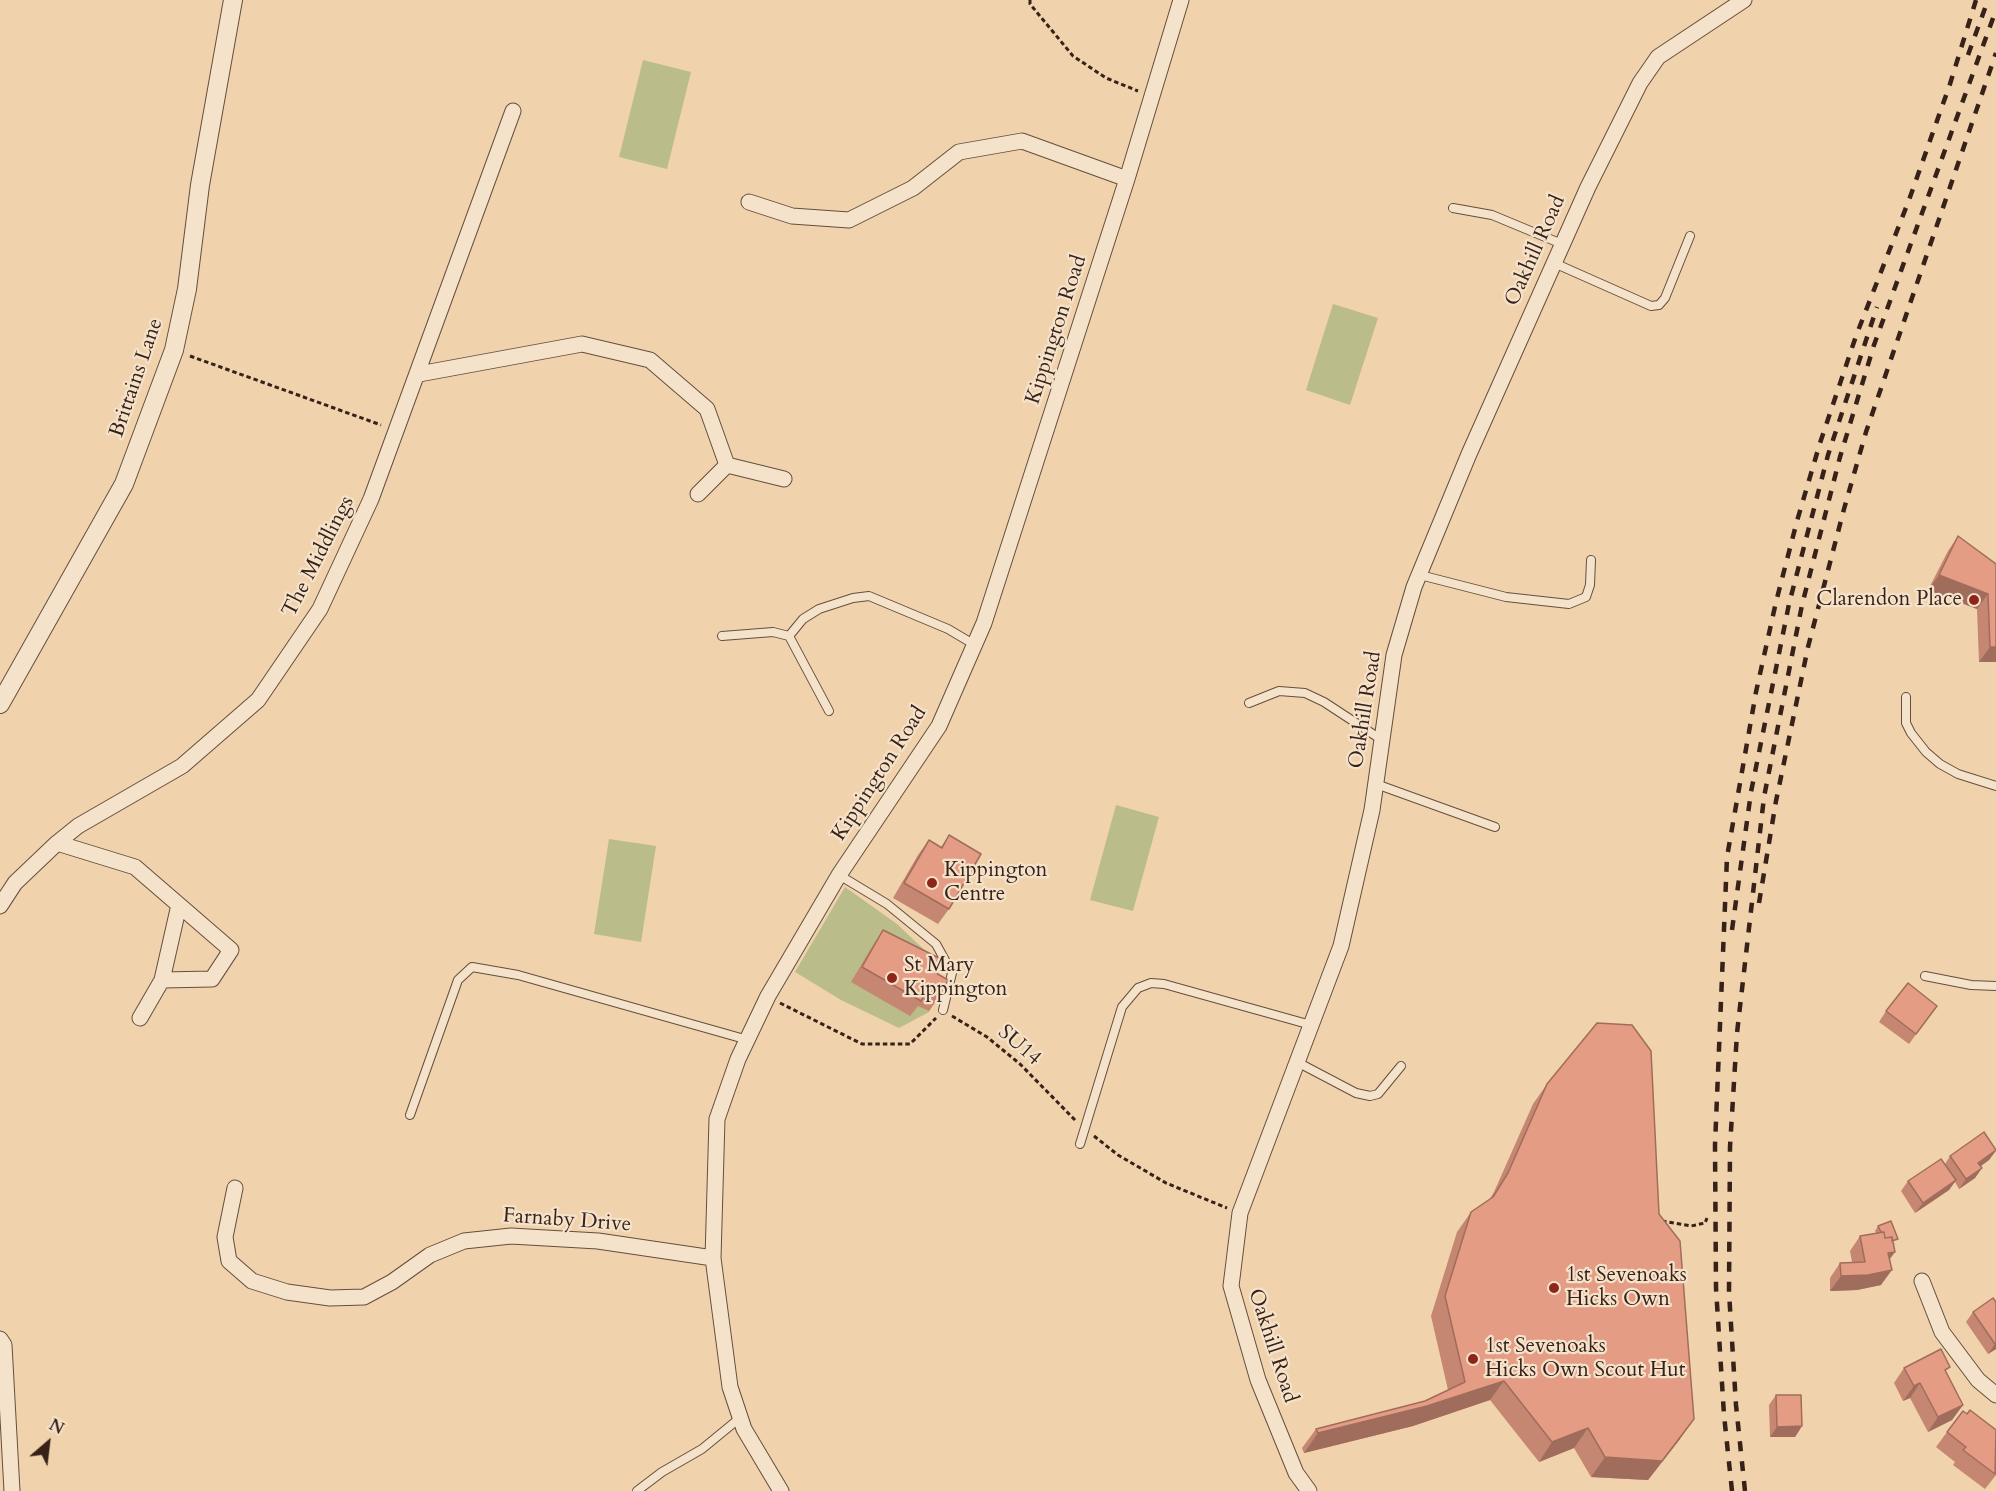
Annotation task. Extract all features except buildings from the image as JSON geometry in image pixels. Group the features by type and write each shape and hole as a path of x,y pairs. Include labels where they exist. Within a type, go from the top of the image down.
{"street":[{"name":"Brittains Lane","path":"0,704 124,484 174,350 187,290 202,174 233,0"},
{"name":"Kippington Road","path":"781,1491 744,1429 730,1387 713,1258 717,1119 738,1059 768,996 839,875 939,726 975,645 1127,179 1181,0"},
{"name":"Oakhill Road","path":"1309,1491 1296,1473 1258,1380 1231,1286 1240,1213 1341,946 1372,810 1394,655 1420,574 1469,454 1588,187 1640,83 1658,57 1744,0"},
{"name":"The Middlings","path":"0,906 15,883 78,826 182,766 258,700 320,609 371,500 419,374 513,111"},
{"path":"749,202 792,216 849,220 913,188 959,152 1022,141 1127,179"},
{"path":"419,374 582,344 650,360 707,409 727,465"},
{"path":"727,465 784,479"},
{"path":"698,494 727,465"},
{"path":"57,843 135,867 231,950 212,979 162,980"},
{"path":"140,1018 162,980 179,904"},
{"name":"Farnaby Drive","path":"235,1188 225,1237 229,1261 252,1281 287,1292 330,1298 364,1297 392,1282 430,1255 464,1240 511,1236 598,1241 713,1258"},
{"path":"1922,1281 1942,1332 1978,1380 1996,1395"},
{"path":"0,1339 4,1345 12,1491"}],"lane":[{"path":"1453,208 1492,215 1562,244"},
{"path":"1554,263 1651,306 1659,305 1665,297 1690,236"},
{"path":"1420,574 1506,597 1569,604 1586,597 1590,585 1591,560"},
{"path":"789,636 803,619 819,609 852,598 869,596 948,629 975,645"},
{"path":"722,636 773,632 789,636 829,711"},
{"path":"1250,703 1279,691 1305,693 1324,702 1382,740"},
{"path":"1906,697 1906,723 1926,752 1940,764 1958,774 1996,786"},
{"path":"1376,784 1495,827"},
{"path":"839,875 887,904 936,944 952,973 943,1010"},
{"path":"410,1115 458,980 472,967 518,975 748,1040"},
{"path":"1925,976 1971,985 1996,986"},
{"path":"1080,1144 1122,1007 1138,988 1151,983 1164,984 1311,1025"},
{"path":"1297,1062 1356,1093 1370,1096 1378,1094 1401,1066"},
{"path":"637,1491 662,1472 702,1449 741,1417"}],"path":[{"path":"1030,0 1030,4 1073,56 1106,78 1151,96"},
{"path":"174,350 397,430"},
{"path":"768,996 862,1044 910,1044 943,1010"},
{"name":"SU14","path":"943,1010 987,1037 1012,1057 1069,1116 1118,1155 1166,1183 1240,1213"},
{"path":"1657,1221 1691,1226 1705,1223 1707,1218"}],"green space":[{"path":"643,60 691,72 667,169 619,157"},
{"path":"1333,304 1378,318 1350,405 1306,390"},
{"path":"1116,805 1159,817 1133,911 1090,900"},
{"path":"609,839 656,846 641,942 594,934"},
{"path":"845,887 897,924 933,958 942,983 938,995 929,1012 899,1028 841,1000 795,972"}],"railway":[{"path":"1732,1491 1724,1415 1716,1288 1715,1145 1727,857 1756,692 1797,521 1856,336 1909,200 1950,84 1976,0"},
{"path":"1968,55 1988,0"},
{"path":"1745,1491 1736,1405 1729,1292 1730,1147 1737,1033 1764,797 1802,605 1840,457 1874,345 1996,10"},
{"path":"1759,903 1776,801 1808,647 1844,509 1866,432 1996,53"},
{"path":"1732,930 1751,792 1789,604 1828,455 1877,307"}],"place":[{"name":"Clarendon Place","path":"1974,600"},
{"name":"Kippington Centre","path":"932,883"},
{"name":"St Mary Kippington","path":"892,978"},
{"name":"1st Sevenoaks Hicks Own","path":"1554,1288"},
{"name":"1st Sevenoaks Hicks Own Scout Hut","path":"1473,1359"}]}
